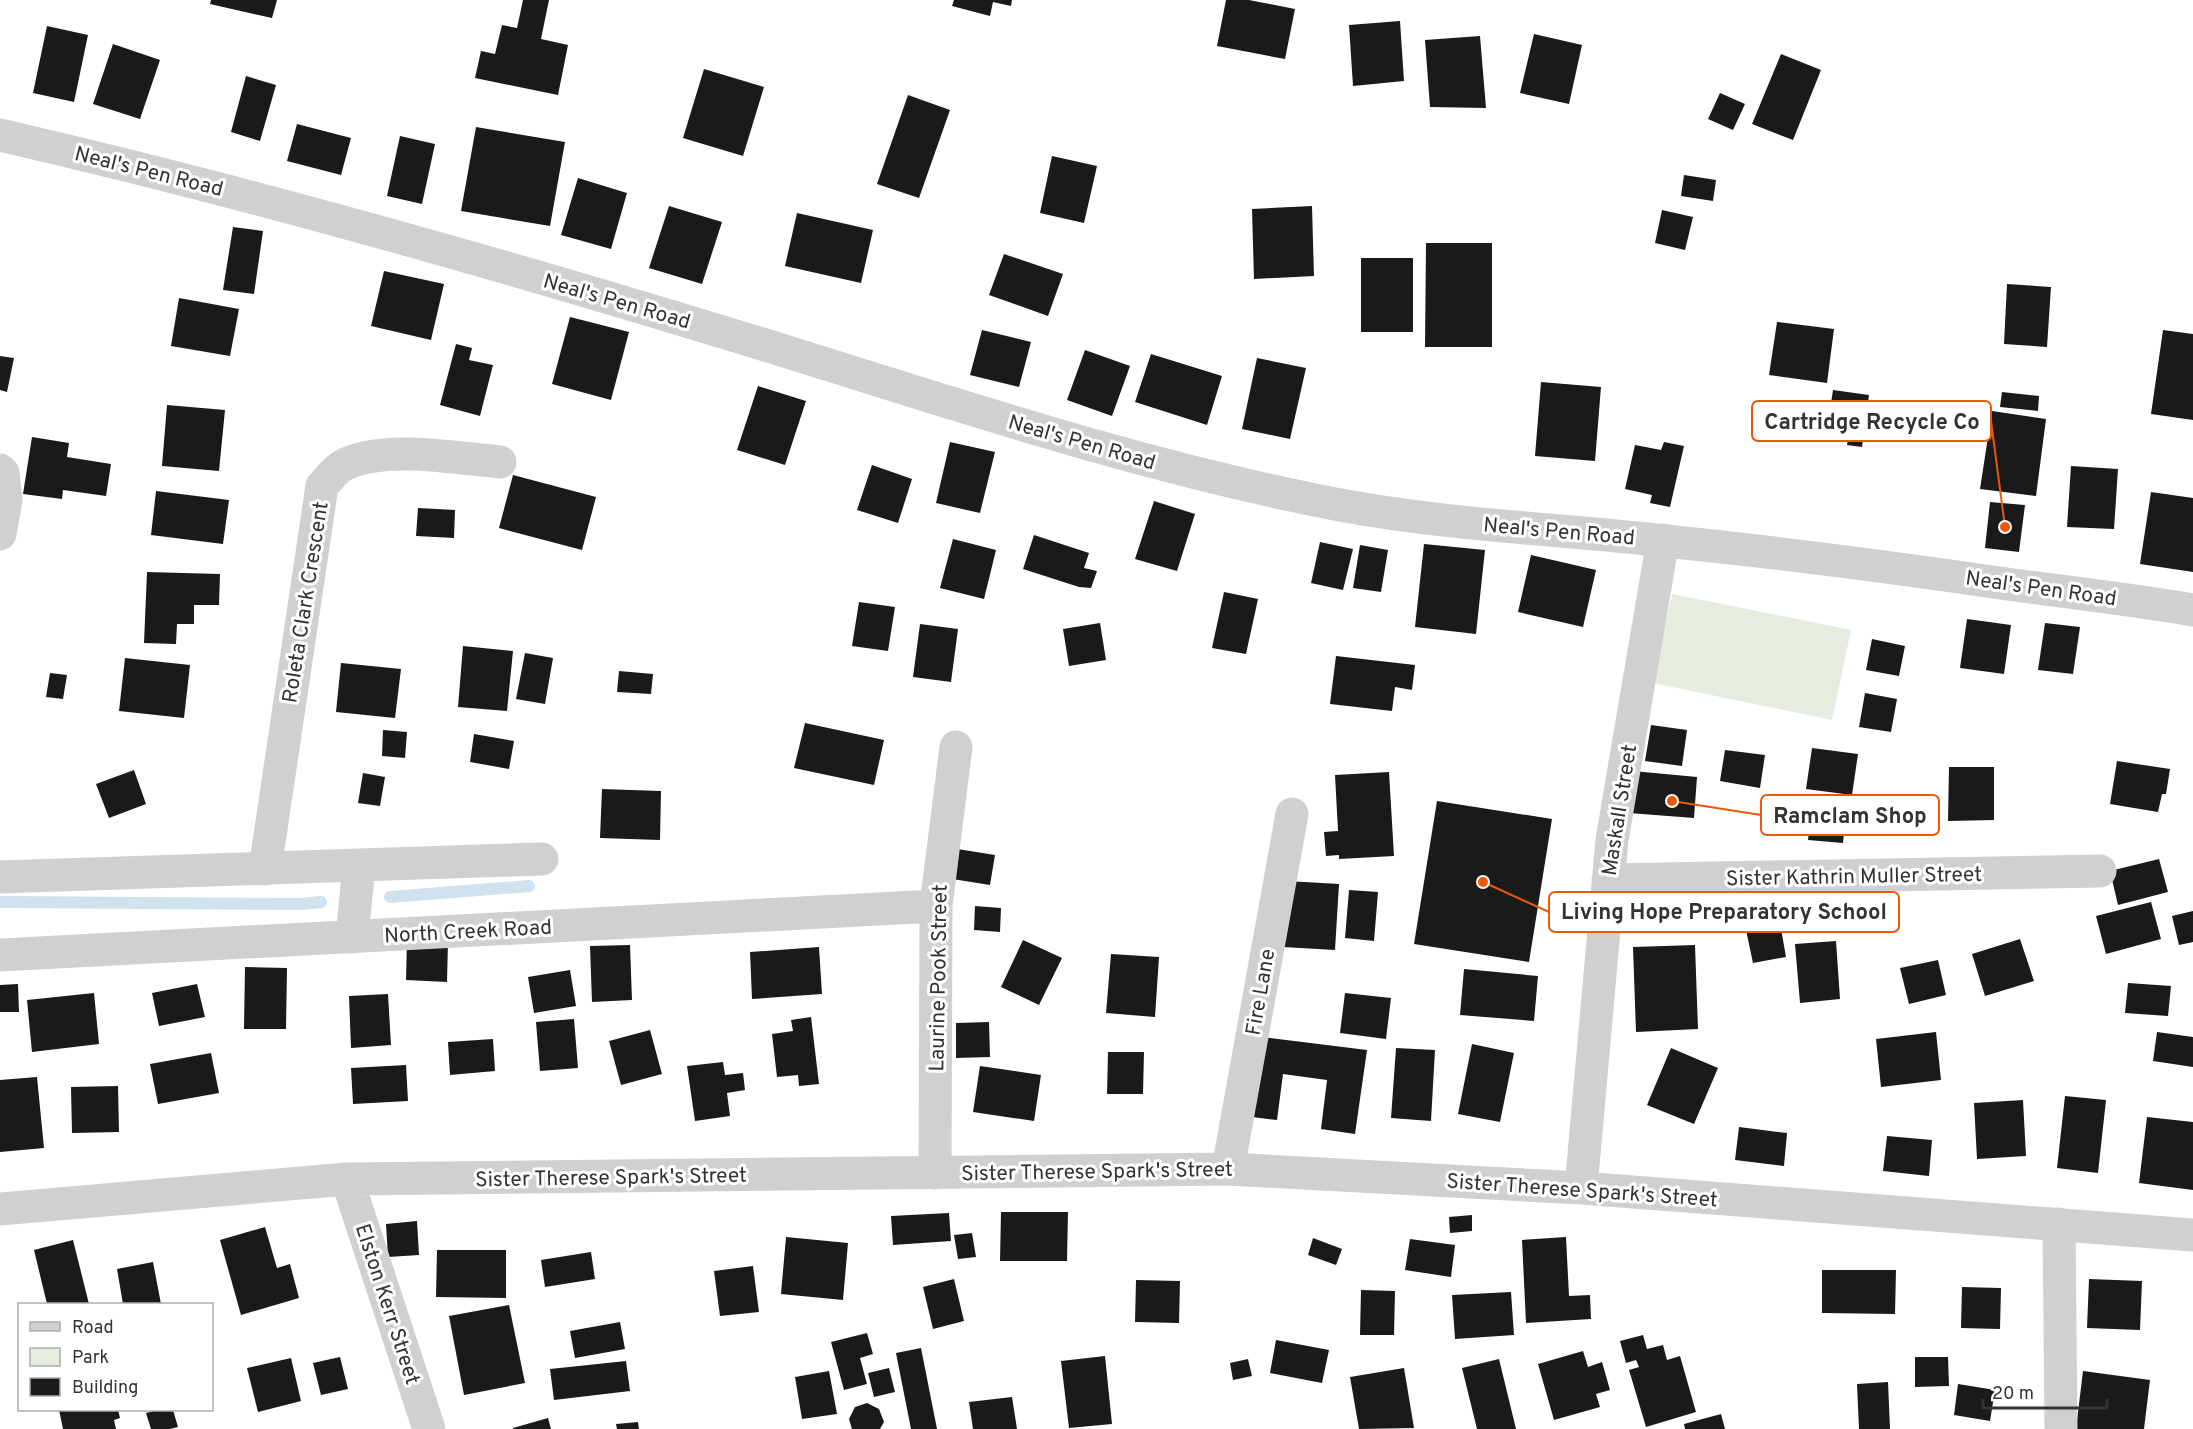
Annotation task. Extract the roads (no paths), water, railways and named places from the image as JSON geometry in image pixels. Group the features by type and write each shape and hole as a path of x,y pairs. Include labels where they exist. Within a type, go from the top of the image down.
{"street":[{"name":"Neal's Pen Road","path":"0,135 301,209 686,321 1079,443 1221,479 1341,505 1456,523 1663,540 1952,576 2193,610"},
{"name":"Roleta Clark Crescent","path":"265,869 322,486 341,466 366,457 413,454 500,462"},
{"path":"0,534 6,500 2,471"},
{"name":"Maskall Street","path":"1581,1188 1612,840 1663,540"},
{"name":"Laurine Pook Street","path":"935,1173 936,906 956,747"},
{"name":"Fire Lane","path":"1228,1169 1292,814"},
{"path":"0,877 542,859"},
{"path":"352,937 358,866"},
{"name":"Sister Kathrin Muller Street","path":"1608,880 2100,872"},
{"name":"North Creek Road","path":"0,955 936,906"},
{"name":"Sister Therese Spark's Street","path":"0,1209 347,1179 1228,1169 1581,1188 2193,1235"},
{"name":"Elston Kerr Street","path":"347,1179 429,1429"},
{"path":"2058,1224 2061,1429"}],"waterway":[{"path":"390,897 529,886"},
{"path":"0,902 301,904 321,902"}],"place":[{"name":"Cartridge Recycle Co","path":"2005,527"},
{"name":"Ramclam Shop","path":"1672,801"},
{"name":"Living Hope Preparatory School","path":"1483,882"}]}
